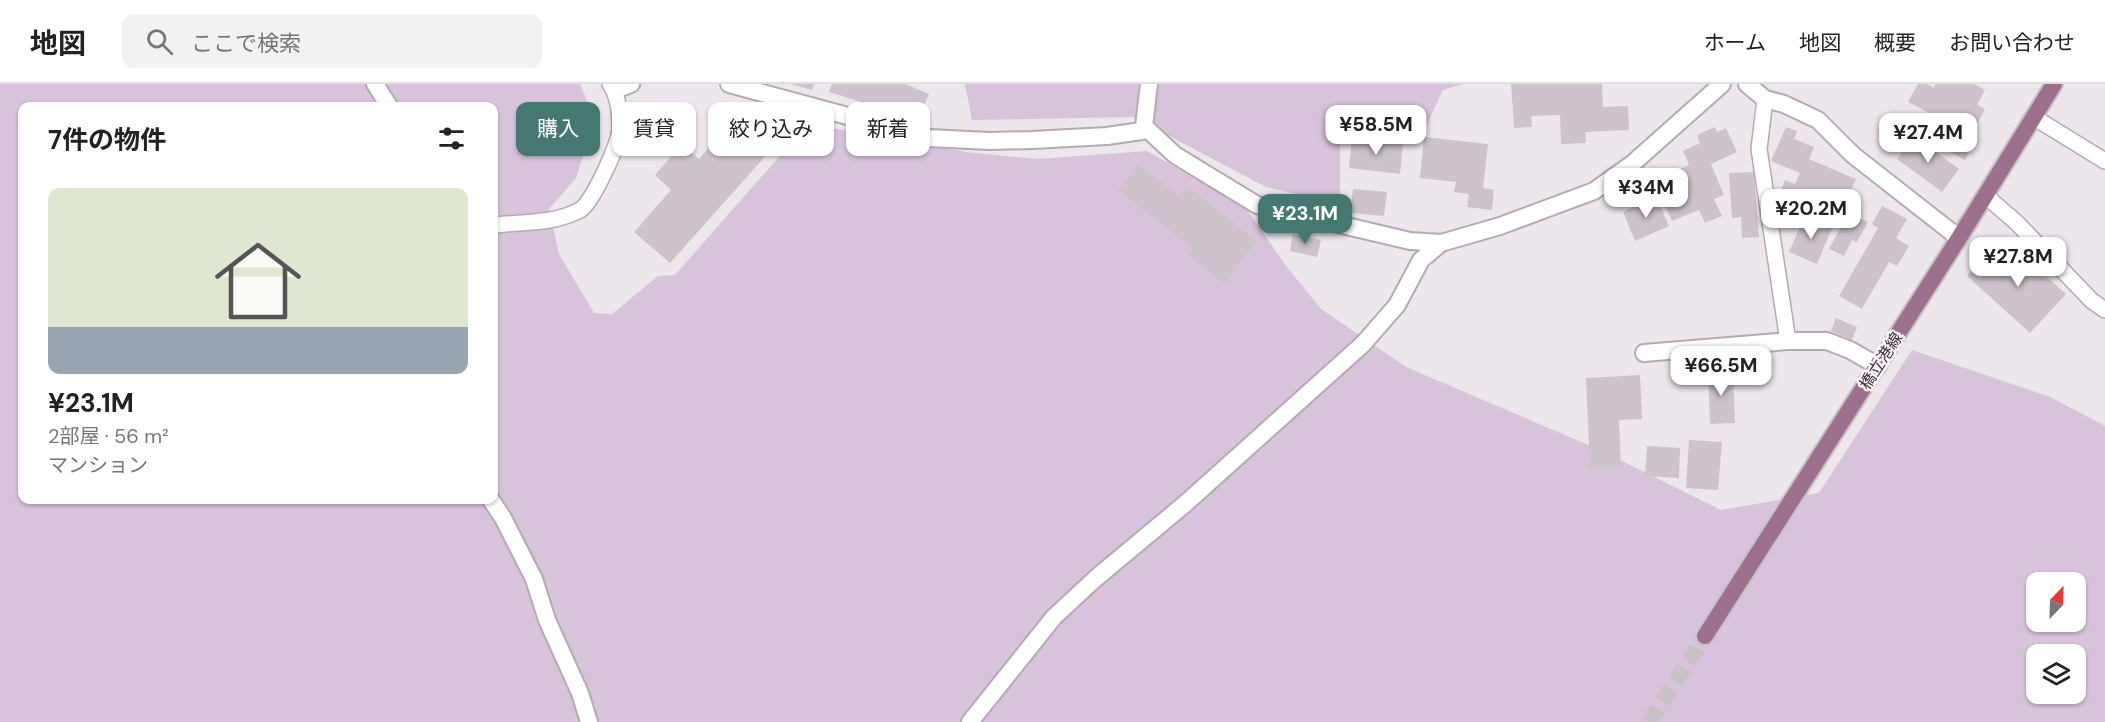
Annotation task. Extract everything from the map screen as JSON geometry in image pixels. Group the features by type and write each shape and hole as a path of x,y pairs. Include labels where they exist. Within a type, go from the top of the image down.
{"main road":[{"name":"橋立港線","path":"1705,636 1986,196 2054,84"}],"street":[{"path":"375,84 386,102"},
{"path":"613,87 631,84"},
{"path":"729,84 929,138 1011,141 1107,136 1148,130"},
{"path":"1149,84 1144,126 1175,154 1257,205 1410,241 1441,243 1500,226 1594,191 1632,164 1722,84"},
{"path":"1747,84 1764,99 1784,104 1818,120 1853,155 1959,238"},
{"path":"970,722 1054,618 1096,578 1186,503 1364,344 1397,305 1421,260 1441,243"},
{"path":"1644,353 1788,341 1827,341 1850,350 1878,366"},
{"path":"494,504 534,579 548,620 580,693 589,722"}],"lane":[{"path":"498,225 556,219 582,210 598,186 620,131 613,87"},
{"path":"1764,99 1759,149 1788,341"},
{"path":"2035,118 2105,161"},
{"path":"1986,196 2017,223 2092,301 2105,310"}],"shaded area":[{"path":"0,84 580,84 588,102 516,102 516,156 583,156 576,178 549,209 559,254 594,313 612,314 658,276 675,275 780,156 834,156 834,129 846,131 846,156 930,156 930,146 966,152 1037,159 1147,151 1245,207 1287,267 1321,309 1406,367 1600,450 1721,510 1819,493 1912,350 2050,397 2105,426 2105,722 0,722"},
{"path":"965,84 1463,84 1443,90 1427,124 1340,127 1340,204 1266,187 1133,117 972,120"}],"building":[{"path":"791,84 814,84 812,90"},
{"path":"832,84 905,84 929,94 926,102 861,102 829,92"},
{"path":"1511,84 1602,84 1603,107 1628,106 1629,130 1585,132 1586,143 1561,144 1560,115 1531,116 1532,127 1514,128"},
{"path":"1918,84 1927,84 1934,88 1936,84 1974,84 1985,90 1977,105 1985,109 1969,139 1975,142 1965,160 1925,138 1937,117 1908,102"},
{"path":"1715,127 1717,132 1726,128 1737,152 1711,164 1724,195 1714,199 1722,216 1705,223 1699,210 1672,221 1654,181 1689,165 1683,151 1700,143 1697,135"},
{"path":"1786,127 1797,131 1794,139 1814,147 1809,159 1856,179 1849,196 1839,192 1830,214 1798,200 1788,224 1779,220 1788,199 1779,195 1785,180 1795,184 1800,173 1771,161"},
{"path":"1914,136 1959,169 1942,192 1897,159"},
{"path":"1424,137 1488,144 1483,188 1494,190 1492,210 1467,207 1469,194 1454,192 1456,182 1420,178"},
{"path":"1352,138 1403,143 1400,174 1349,168"},
{"path":"708,149 708,156 766,156 670,263 634,232 671,190 655,175 672,156 696,156 699,159"},
{"path":"1138,164 1179,196 1187,186 1257,241 1224,284 1188,255 1193,249 1118,190"},
{"path":"1754,172 1759,237 1742,238 1741,217 1732,218 1729,173"},
{"path":"1353,189 1387,192 1384,216 1350,213"},
{"path":"1656,197 1669,226 1635,241 1623,212"},
{"path":"1882,206 1907,219 1896,238 1909,246 1897,266 1889,262 1862,309 1839,296 1878,228 1872,224"},
{"path":"1849,212 1868,222 1857,242 1852,240 1844,256 1829,249"},
{"path":"1804,217 1832,228 1817,264 1789,252"},
{"path":"1293,234 1321,240 1317,257 1290,251"},
{"path":"2010,244 2066,294 2030,333 1967,276 1982,259 1990,267"},
{"path":"1836,318 1857,327 1852,340 1831,331"},
{"path":"1708,370 1733,370 1735,423 1710,424"},
{"path":"1640,375 1642,419 1619,420 1621,467 1590,469 1586,378"},
{"path":"1689,440 1722,442 1718,490 1686,488"},
{"path":"1647,446 1680,448 1679,478 1645,476"}],"tunnel":[{"path":"1649,722 1705,636"}]}
